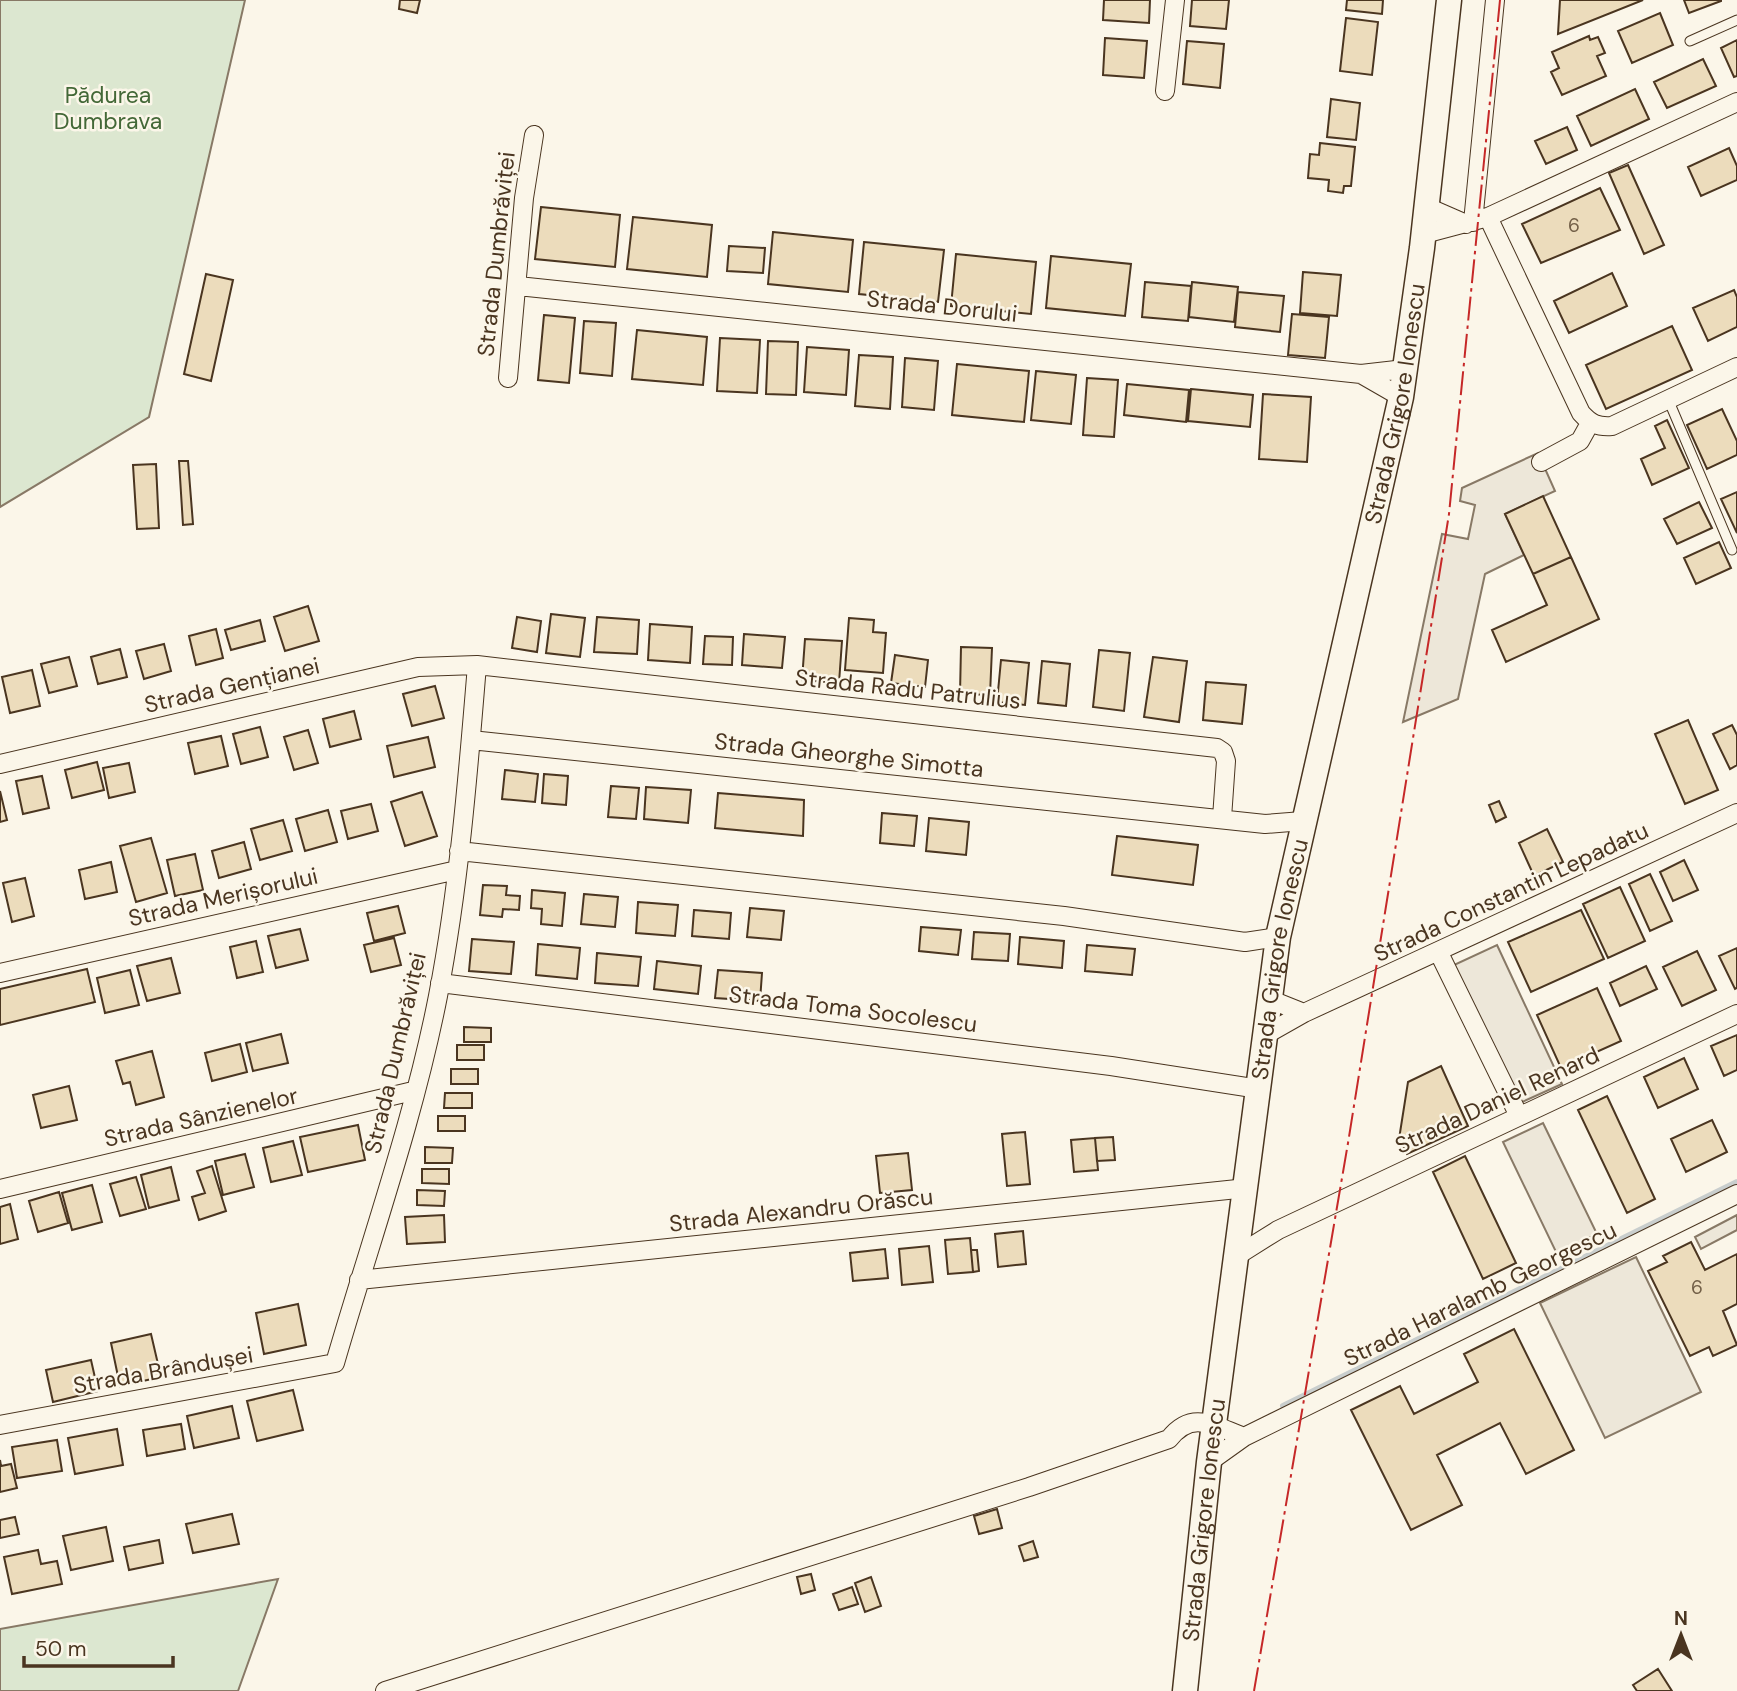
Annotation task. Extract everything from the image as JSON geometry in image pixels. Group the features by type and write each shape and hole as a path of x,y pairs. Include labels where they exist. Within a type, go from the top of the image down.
{"main road":[{"name":"Strada Grigore Ionescu","path":"1185,1691 1209,1462 1278,937 1401,397 1424,234 1449,0"}],"street":[{"path":"1165,91 1175,0"},
{"path":"1495,0 1476,221 1581,413 1590,423 1599,427 1612,426 1737,367"},
{"path":"1424,234 1476,221 1737,102"},
{"name":"Strada Dumbrăviței","path":"508,378 524,198 534,135"},
{"path":"1427,207 1476,221"},
{"name":"Strada Dorului","path":"518,286 1361,374 1405,369"},
{"name":"Strada Dorului","path":"1361,374 1401,397"},
{"path":"1541,462 1580,440 1590,423"},
{"name":"Strada Dumbrăviței","path":"335,1363 414,1091 440,983 457,870 477,665"},
{"name":"Strada Gențianei","path":"0,764 418,667 477,665"},
{"name":"Strada Radu Patrulius","path":"477,665 1217,748 1223,752 1226,761 1222,818"},
{"name":"Strada Gheorghe Simotta","path":"471,740 1222,818"},
{"name":"Strada Constantin Lepadatu","path":"1265,1035 1304,1013 1737,813"},
{"path":"1222,818 1265,824 1303,821"},
{"path":"1265,824 1297,846"},
{"path":"459,851 1063,916 1245,942 1278,937"},
{"name":"Strada Merișorului","path":"0,973 457,870"},
{"path":"1245,942 1275,961"},
{"path":"1438,953 1519,1116"},
{"name":"Strada Toma Socolescu","path":"440,983 1111,1066 1259,1089"},
{"path":"1269,999 1304,1013"},
{"name":"Strada Daniel Renard","path":"1238,1255 1278,1230 1737,1014"},
{"name":"Strada Sânzienelor","path":"0,1189 414,1091"},
{"name":"Strada Alexandru Orăscu","path":"359,1280 1247,1188"},
{"name":"Strada Haralamb Georgescu","path":"1209,1462 1244,1437 1737,1194"},
{"path":"1242,1223 1278,1230"},
{"name":"Strada Brândușei","path":"0,1425 335,1363"},
{"path":"385,1691 1029,1487 1169,1439 1180,1425 1196,1421 1244,1437"}],"lane":[{"path":"1690,41 1737,20"},
{"path":"1668,400 1732,550"}],"green space":[{"name":"Pădurea Dumbrava","path":"0,0 245,0 149,417 0,507"},
{"path":"278,1579 238,1691 0,1691 0,1629"}],"shaded area":[{"path":"1538,453 1555,491 1505,514 1524,555 1485,574 1458,699 1403,722 1442,534 1468,539 1475,505 1460,501 1462,488"},
{"path":"1497,945 1562,1084 1520,1103 1454,965"},
{"path":"1543,1123 1597,1234 1557,1254 1503,1142"},
{"path":"1737,1215 1737,1230 1701,1249 1695,1237"},
{"path":"1636,1257 1701,1392 1605,1438 1540,1303"}],"building":[{"path":"400,0 420,0 417,13 399,9"},
{"path":"1104,0 1150,0 1149,23 1103,20"},
{"path":"1192,0 1229,0 1226,29 1190,26"},
{"path":"1347,0 1383,0 1382,14 1346,10"},
{"path":"1560,0 1643,0 1558,34"},
{"path":"1684,0 1721,0 1721,1 1689,13"},
{"path":"1660,13 1673,45 1632,63 1618,31"},
{"path":"1346,18 1378,22 1372,75 1340,71"},
{"path":"1589,36 1590,40 1598,37 1605,53 1597,56 1606,76 1562,95 1551,72 1559,68 1552,52"},
{"path":"1105,38 1147,41 1144,78 1103,75"},
{"path":"1737,40 1737,76 1734,77 1721,48"},
{"path":"1187,41 1224,44 1220,88 1183,84"},
{"path":"1703,59 1716,86 1667,108 1654,82"},
{"path":"1635,89 1649,119 1591,146 1577,116"},
{"path":"1331,99 1360,103 1356,140 1327,137"},
{"path":"1567,127 1577,150 1546,164 1535,141"},
{"path":"1320,143 1355,147 1351,186 1344,186 1343,193 1328,191 1329,180 1308,178 1310,154 1319,155"},
{"path":"1729,148 1737,166 1737,180 1701,196 1688,167"},
{"path":"1628,165 1664,245 1644,254 1609,173"},
{"path":"1600,188 1620,230 1541,263 1522,224"},
{"path":"541,207 620,215 615,267 535,259"},
{"path":"633,217 712,225 707,277 627,269"},
{"path":"773,232 853,240 848,292 768,284"},
{"path":"864,242 944,250 938,302 859,294"},
{"path":"729,246 765,248 763,273 727,271"},
{"path":"956,254 1036,262 1031,314 951,306"},
{"path":"1051,256 1131,264 1125,316 1046,308"},
{"path":"1303,272 1341,275 1337,316 1300,313"},
{"path":"1612,273 1627,306 1569,333 1554,301"},
{"path":"206,274 233,280 211,381 184,374"},
{"path":"1145,282 1191,286 1188,321 1142,317"},
{"path":"1192,282 1238,287 1234,322 1189,317"},
{"path":"1734,290 1737,297 1737,327 1708,341 1693,308"},
{"path":"1238,292 1284,296 1280,332 1235,327"},
{"path":"1292,314 1329,317 1325,358 1288,355"},
{"path":"544,315 575,318 569,383 538,380"},
{"path":"584,321 616,323 612,376 580,373"},
{"path":"1672,326 1692,370 1606,409 1586,365"},
{"path":"637,330 707,337 703,385 632,379"},
{"path":"720,338 760,340 757,393 717,391"},
{"path":"768,341 798,342 796,395 766,394"},
{"path":"807,347 849,350 846,395 804,392"},
{"path":"859,355 893,357 890,409 855,406"},
{"path":"905,358 938,361 934,410 902,407"},
{"path":"957,364 1029,371 1024,422 952,415"},
{"path":"1036,371 1076,375 1071,424 1031,420"},
{"path":"1087,378 1118,380 1114,437 1083,435"},
{"path":"1127,384 1189,390 1186,422 1124,415"},
{"path":"1191,389 1253,395 1250,427 1188,421"},
{"path":"1263,394 1311,397 1307,462 1259,459"},
{"path":"1722,409 1737,441 1737,455 1707,469 1687,425"},
{"path":"1667,420 1689,468 1652,485 1641,459 1665,448 1655,426"},
{"path":"179,461 188,461 193,524 183,525"},
{"path":"156,464 159,528 137,529 133,465"},
{"path":"1737,492 1737,533 1721,499"},
{"path":"1543,496 1571,557 1533,574 1505,514"},
{"path":"1699,502 1712,528 1677,544 1664,519"},
{"path":"1719,542 1731,568 1696,584 1684,558"},
{"path":"1571,557 1599,619 1506,662 1492,630 1547,605 1533,574"},
{"path":"308,606 319,641 285,651 274,617"},
{"path":"551,614 585,618 580,657 546,653"},
{"path":"517,617 541,621 537,652 512,648"},
{"path":"597,617 639,620 637,654 594,652"},
{"path":"849,618 874,620 873,632 886,633 883,673 845,670"},
{"path":"260,620 265,641 231,650 225,630"},
{"path":"650,624 692,627 690,663 648,660"},
{"path":"216,629 223,658 196,665 189,636"},
{"path":"744,634 785,637 782,668 742,665"},
{"path":"705,636 733,637 732,665 703,664"},
{"path":"805,639 842,641 839,683 802,680"},
{"path":"164,644 171,671 144,679 136,651"},
{"path":"961,647 992,648 990,695 960,694"},
{"path":"120,649 127,677 98,684 91,657"},
{"path":"1099,650 1130,653 1124,711 1093,707"},
{"path":"895,655 928,660 925,687 891,683"},
{"path":"69,657 77,686 49,693 41,664"},
{"path":"1153,657 1187,661 1179,722 1144,717"},
{"path":"1001,660 1029,663 1025,705 997,702"},
{"path":"1042,661 1070,664 1066,706 1038,703"},
{"path":"32,670 40,706 10,713 2,677"},
{"path":"1206,682 1246,685 1242,724 1203,720"},
{"path":"435,686 444,718 412,726 403,694"},
{"path":"354,711 361,739 330,747 323,719"},
{"path":"1688,720 1718,790 1685,804 1655,734"},
{"path":"1732,725 1737,735 1737,765 1730,769 1713,734"},
{"path":"260,727 268,757 241,764 233,734"},
{"path":"308,730 318,763 294,770 284,737"},
{"path":"221,736 228,766 195,774 188,743"},
{"path":"428,737 435,767 394,777 387,746"},
{"path":"97,762 104,790 72,798 65,770"},
{"path":"129,763 135,792 109,798 103,768"},
{"path":"505,770 538,774 535,802 502,799"},
{"path":"544,774 568,776 566,805 542,803"},
{"path":"42,776 49,808 23,814 16,781"},
{"path":"611,786 639,788 636,819 608,817"},
{"path":"646,787 691,790 688,823 644,819"},
{"path":"0,791 7,820 0,822"},
{"path":"422,792 437,836 405,846 391,802"},
{"path":"718,793 804,800 803,836 715,828"},
{"path":"1499,801 1506,817 1496,822 1489,805"},
{"path":"371,804 378,831 348,839 341,811"},
{"path":"328,810 337,842 305,851 296,819"},
{"path":"882,813 917,816 914,846 880,843"},
{"path":"929,818 969,822 966,855 926,851"},
{"path":"283,820 292,851 260,860 251,829"},
{"path":"1547,829 1563,862 1534,876 1519,843"},
{"path":"1117,836 1198,845 1193,885 1112,875"},
{"path":"151,838 167,893 136,902 120,846"},
{"path":"244,842 251,869 219,878 212,851"},
{"path":"195,854 203,890 175,896 167,860"},
{"path":"1684,860 1698,890 1673,901 1660,872"},
{"path":"111,862 117,892 85,899 79,870"},
{"path":"1650,874 1672,921 1650,931 1629,884"},
{"path":"25,878 34,916 12,922 3,883"},
{"path":"483,885 507,886 506,895 520,896 519,910 503,909 502,917 480,915"},
{"path":"1620,887 1645,941 1608,958 1583,904"},
{"path":"532,890 565,893 562,926 541,924 542,909 531,908"},
{"path":"584,894 618,897 615,927 581,924"},
{"path":"638,902 678,905 675,936 636,933"},
{"path":"398,906 405,933 374,941 367,913"},
{"path":"750,908 784,911 781,940 747,937"},
{"path":"694,910 731,913 729,939 692,936"},
{"path":"1581,910 1604,959 1531,992 1508,942"},
{"path":"921,927 961,930 958,955 919,951"},
{"path":"300,929 308,960 276,968 268,936"},
{"path":"974,932 1010,934 1008,961 972,959"},
{"path":"1020,937 1064,941 1062,968 1018,964"},
{"path":"394,938 401,965 371,972 364,945"},
{"path":"472,939 514,942 511,974 469,971"},
{"path":"256,941 263,972 237,978 230,947"},
{"path":"538,944 580,948 577,979 536,975"},
{"path":"1087,945 1135,949 1132,975 1085,971"},
{"path":"1737,948 1737,988 1735,989 1719,956"},
{"path":"1697,951 1716,990 1682,1006 1663,967"},
{"path":"597,953 641,957 638,986 595,983"},
{"path":"171,958 180,993 147,1001 137,966"},
{"path":"657,961 701,966 698,994 654,989"},
{"path":"1646,966 1657,989 1620,1006 1610,983"},
{"path":"87,969 95,1002 0,1025 0,989"},
{"path":"130,970 139,1005 105,1013 97,978"},
{"path":"718,970 762,973 760,1001 715,998"},
{"path":"1597,988 1621,1041 1561,1068 1537,1015"},
{"path":"464,1027 491,1028 491,1042 464,1042"},
{"path":"281,1034 288,1063 253,1071 246,1043"},
{"path":"1737,1035 1737,1070 1724,1076 1711,1046"},
{"path":"240,1044 247,1072 212,1081 205,1053"},
{"path":"457,1045 484,1045 484,1060 457,1060"},
{"path":"152,1051 164,1097 136,1105 130,1082 123,1084 116,1061"},
{"path":"1684,1058 1698,1089 1658,1108 1644,1077"},
{"path":"1441,1066 1468,1126 1407,1154 1399,1139 1408,1082"},
{"path":"451,1069 478,1069 478,1084 451,1084"},
{"path":"69,1086 77,1120 41,1128 33,1095"},
{"path":"445,1093 472,1093 472,1108 444,1108"},
{"path":"1607,1096 1655,1199 1627,1213 1578,1110"},
{"path":"438,1116 465,1116 465,1131 438,1131"},
{"path":"1712,1120 1727,1152 1686,1172 1671,1139"},
{"path":"358,1125 365,1160 308,1172 300,1137"},
{"path":"1025,1132 1030,1184 1007,1186 1002,1134"},
{"path":"1113,1137 1115,1160 1097,1161 1095,1138"},
{"path":"1095,1138 1098,1170 1074,1172 1071,1140"},
{"path":"293,1141 302,1175 271,1182 263,1148"},
{"path":"425,1147 453,1148 452,1163 425,1163"},
{"path":"908,1153 912,1190 880,1193 876,1156"},
{"path":"245,1154 254,1187 223,1195 215,1161"},
{"path":"1465,1156 1516,1263 1483,1279 1433,1172"},
{"path":"212,1166 226,1211 199,1220 192,1197 205,1193 197,1171"},
{"path":"171,1167 179,1200 149,1208 141,1175"},
{"path":"422,1169 449,1169 449,1184 422,1183"},
{"path":"136,1177 146,1209 120,1216 110,1184"},
{"path":"92,1185 102,1222 72,1230 62,1193"},
{"path":"417,1190 445,1191 444,1206 417,1205"},
{"path":"59,1192 68,1223 38,1232 29,1201"},
{"path":"10,1204 18,1239 0,1244 0,1207"},
{"path":"444,1215 445,1242 407,1244 405,1217"},
{"path":"1023,1231 1026,1264 998,1267 995,1234"},
{"path":"970,1238 973,1272 948,1274 945,1240"},
{"path":"1691,1242 1705,1270 1737,1254 1737,1304 1723,1311 1737,1345 1713,1356 1709,1347 1690,1356 1648,1271 1667,1262 1663,1256"},
{"path":"929,1246 933,1282 902,1285 899,1249"},
{"path":"885,1249 888,1278 853,1281 850,1253"},
{"path":"971,1250 977,1250 979,1271 973,1272"},
{"path":"298,1304 306,1345 264,1354 256,1313"},
{"path":"1514,1329 1574,1450 1526,1474 1500,1423 1437,1455 1462,1505 1411,1530 1351,1410 1400,1386 1414,1414 1478,1382 1464,1354"},
{"path":"151,1334 161,1377 120,1386 111,1343"},
{"path":"91,1360 98,1391 53,1402 46,1370"},
{"path":"293,1390 303,1430 257,1441 247,1401"},
{"path":"232,1406 239,1438 194,1448 187,1416"},
{"path":"181,1424 185,1449 147,1456 143,1430"},
{"path":"117,1429 123,1465 75,1474 68,1438"},
{"path":"57,1440 62,1471 17,1478 12,1447"},
{"path":"0,1460 1,1466 11,1464 17,1488 0,1492"},
{"path":"997,1509 1002,1528 979,1534 974,1516"},
{"path":"232,1514 239,1544 193,1553 186,1524"},
{"path":"15,1517 19,1534 0,1538 0,1520"},
{"path":"106,1527 113,1561 71,1570 63,1536"},
{"path":"159,1540 163,1563 129,1570 124,1547"},
{"path":"1033,1541 1038,1557 1024,1561 1019,1546"},
{"path":"38,1550 41,1564 57,1561 62,1584 12,1594 4,1557"},
{"path":"811,1574 815,1590 801,1594 797,1577"},
{"path":"871,1577 881,1606 865,1612 855,1583"},
{"path":"852,1587 858,1604 839,1610 833,1594"},
{"path":"1658,1669 1672,1691 1637,1691 1633,1685"}],"waterway":[{"path":"1283,1406 1737,1182"}],"power":[{"path":"1254,1691 1348,1143 1449,514 1500,0"}]}
